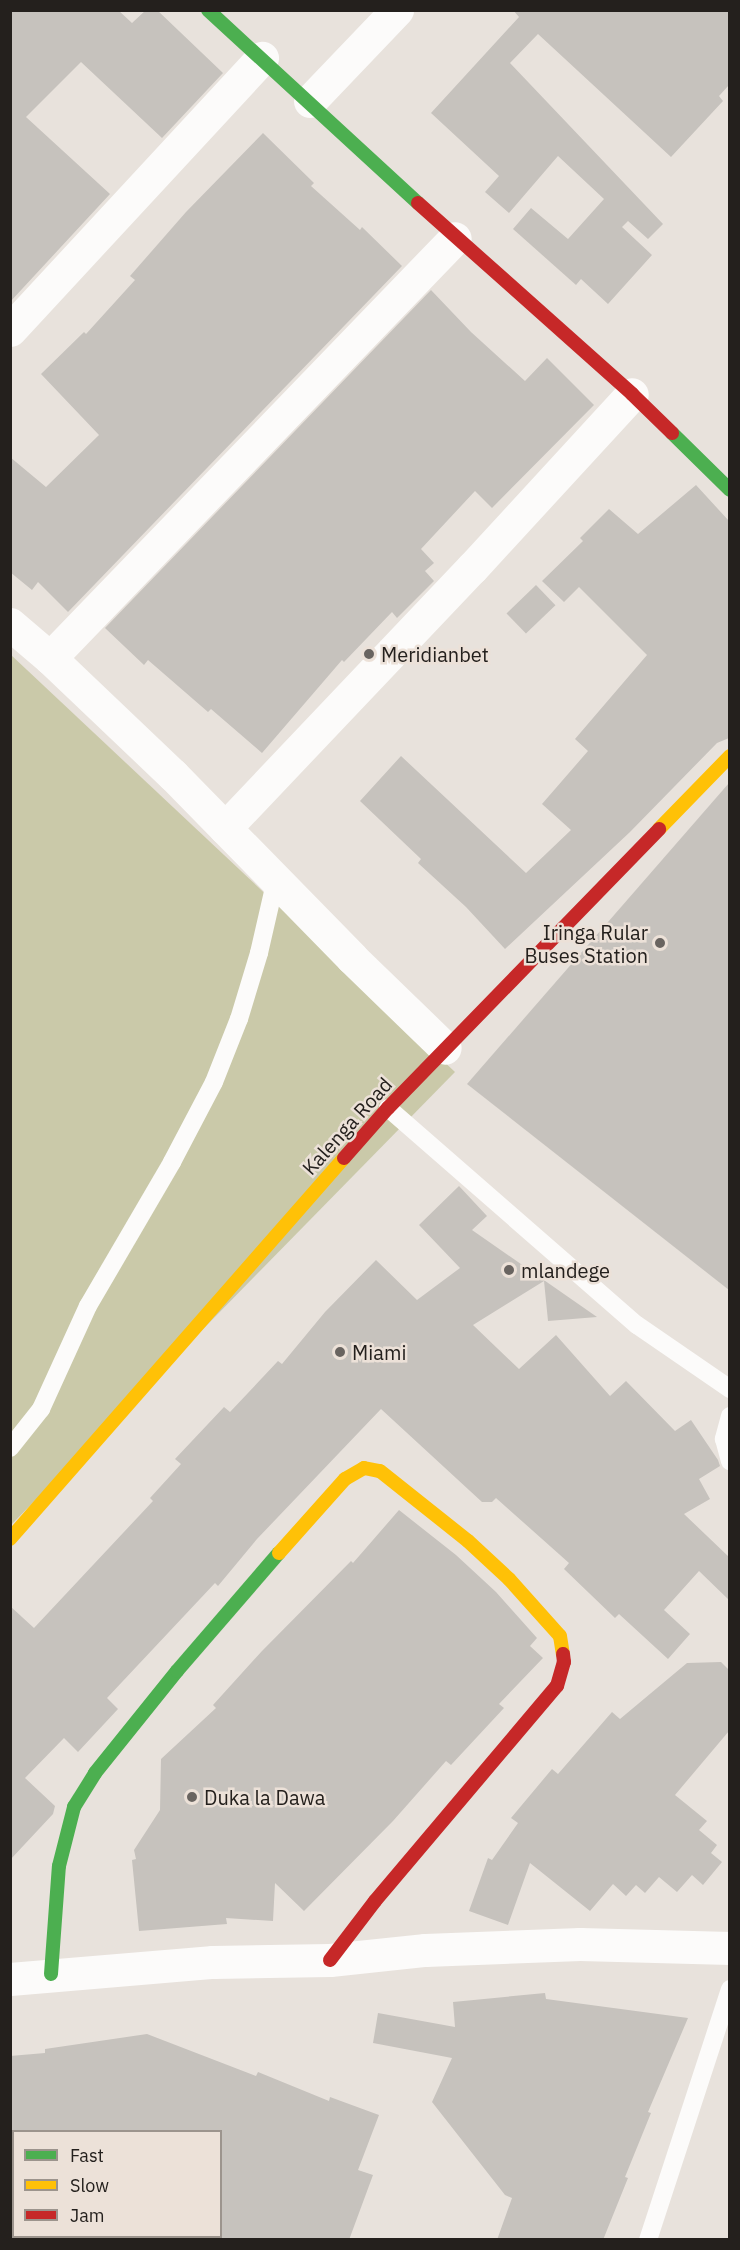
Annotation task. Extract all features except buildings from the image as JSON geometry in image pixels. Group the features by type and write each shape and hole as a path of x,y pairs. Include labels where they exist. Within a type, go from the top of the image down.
{"street":[{"path":"208,10 310,101 455,238 632,394 729,489"},
{"path":"310,101 397,10"},
{"path":"10,330 262,58"},
{"path":"50,658 455,238"},
{"path":"225,828 472,568 632,394"},
{"path":"10,624 50,658 168,770 446,1048"},
{"name":"Kalenga Road","path":"10,1539 388,1108 729,756"},
{"path":"51,1974 59,1866 74,1807 95,1773 177,1671 330,1495 345,1479 364,1468 380,1471 468,1541 509,1579 560,1636 564,1662 557,1686 375,1901 330,1960"},
{"path":"10,1979 213,1962 330,1960 424,1950 580,1944 729,1948"}],"lane":[{"path":"10,1448 41,1409 88,1306 172,1162 214,1082 239,1020 276,879"},
{"path":"388,1108 637,1325 729,1389"},
{"path":"729,1416 724,1439 729,1461"},
{"path":"648,2240 729,1989"}],"green space":[{"path":"10,654 455,1072 11,1525 10,1525"}],"traffic: fast":[{"path":"208,10 418,203"},
{"path":"672,433 730,490"},
{"path":"51,1974 59,1866 74,1807 95,1773 177,1671 279,1553"}],"traffic: slow":[{"path":"659,829 730,756"},
{"path":"10,1539 344,1158"},
{"path":"279,1553 345,1479 364,1468 380,1471 468,1541 509,1579 560,1636 563,1654"}],"traffic: jam":[{"path":"418,203 632,394 672,433"},
{"path":"344,1158 388,1108 659,829"},
{"path":"330,1960 375,1901 557,1686 564,1662 563,1654"}],"place":[{"name":"Meridianbet","path":"369,654"},
{"name":"Iringa Rular Buses Station","path":"660,943"},
{"name":"mlandege","path":"509,1270"},
{"name":"Miami","path":"340,1352"},
{"name":"Duka la Dawa","path":"192,1797"}]}
